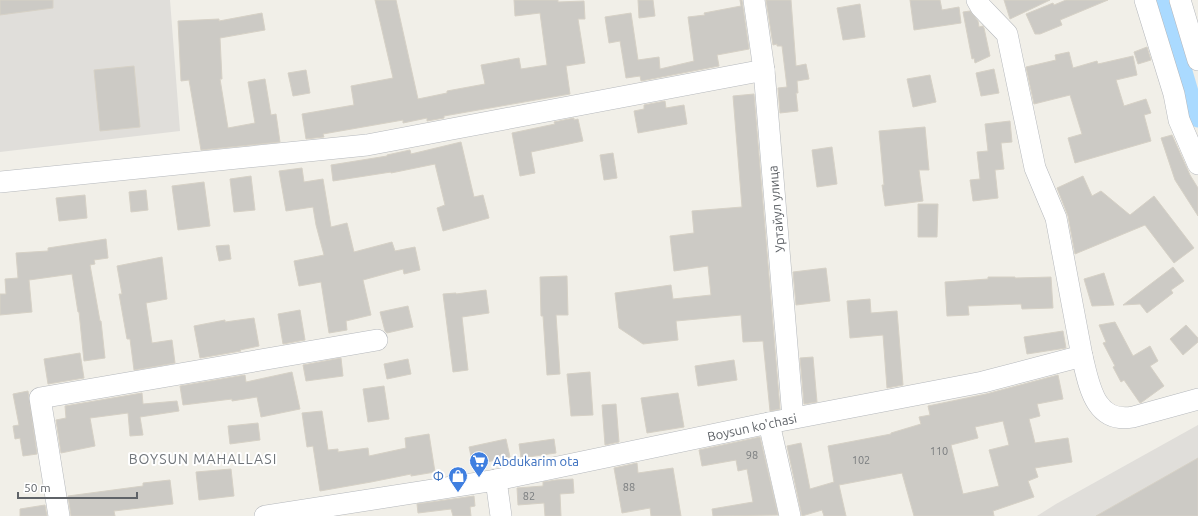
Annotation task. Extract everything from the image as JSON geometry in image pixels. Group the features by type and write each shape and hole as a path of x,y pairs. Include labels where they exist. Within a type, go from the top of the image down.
{"street":[{"name":"Уртайул улица","path":"754,0 764,70 793,418"},
{"path":"977,0 981,7 1006,34 1035,168 1056,218 1082,356 1092,396 1101,407 1113,416 1126,418 1198,398"},
{"path":"1145,0 1174,94 1179,120 1198,164"},
{"path":"1180,0 1198,60"},
{"path":"0,182 367,145 764,70"},
{"path":"59,516 40,398 377,340"},
{"name":"Boysun ko'chasi","path":"265,516 496,480 793,418 983,382 1082,356"},
{"path":"769,423 790,516"},
{"path":"496,480 501,516"}],"shaded area":[{"path":"0,0 170,0 180,131 0,152"},
{"path":"1198,425 1198,516 1037,516 1056,504"}],"building":[{"path":"0,0 53,0 53,8 0,15"},
{"path":"375,0 396,0 418,99 447,93 447,91 485,84 481,65 519,58 521,69 547,65 540,13 515,16 514,0 558,0 558,2 584,1 585,19 578,19 585,63 566,66 570,94 444,116 444,118 427,121 427,118 403,123 403,120 323,134 324,137 306,139 302,114 354,105 351,86 393,78"},
{"path":"638,0 653,0 655,16 639,18"},
{"path":"740,0 742,0 749,49 717,55 719,66 641,81 640,76 626,78 620,41 609,43 605,17 631,13 638,60 659,57 660,69 694,61 688,17 705,15 704,13 741,6"},
{"path":"766,0 791,0 796,66 806,64 809,79 797,81 798,93 796,93 798,111 780,113 778,88 787,87 782,46 777,46 777,44 773,45"},
{"path":"910,0 940,0 942,10 959,7 961,23 914,30"},
{"path":"1004,0 1050,0 1010,19"},
{"path":"1066,0 1108,0 1060,20 1062,25 1040,34 1035,34 1026,14 1053,3 1054,5"},
{"path":"860,4 865,37 843,40 837,8"},
{"path":"970,11 978,21 979,27 983,26 984,28 990,56 975,63 974,58 972,59 963,12"},
{"path":"262,13 265,30 220,38 222,79 220,79 228,128 255,123 248,82 265,79 271,115 276,114 280,142 201,150 189,80 181,81 178,21 219,19 219,21"},
{"path":"1147,47 1151,60 1138,64 1134,52"},
{"path":"1069,52 1073,68 1097,61 1098,64 1133,56 1137,75 1116,80 1124,106 1146,99 1151,113 1144,115 1151,141 1075,163 1068,138 1082,134 1070,95 1034,104 1026,67 1056,60 1055,55"},
{"path":"134,66 140,127 100,131 94,70"},
{"path":"994,69 999,93 981,96 976,73"},
{"path":"306,70 310,93 293,96 288,73"},
{"path":"930,75 936,102 913,107 907,79"},
{"path":"754,94 780,409 770,411 763,341 743,342 741,315 676,321 678,340 643,344 619,328 615,293 671,285 673,299 711,295 708,266 674,271 670,236 694,233 692,211 742,207 733,96"},
{"path":"665,101 666,108 684,105 687,124 638,133 634,111 644,109 644,105"},
{"path":"574,118 574,120 578,119 583,141 531,152 535,173 520,176 512,133 555,124 554,122"},
{"path":"1010,121 1012,142 1001,143 1004,169 995,170 998,198 973,201 970,180 980,179 977,152 988,151 985,124"},
{"path":"925,127 929,170 919,170 923,201 885,206 882,185 884,185 879,131"},
{"path":"1172,135 1190,175 1198,188 1198,216 1175,180 1161,138"},
{"path":"461,142 474,197 483,195 489,218 443,231 437,208 445,205 435,164 391,173 333,181 331,165 387,156 410,150 411,154"},
{"path":"832,147 837,184 817,187 812,150"},
{"path":"613,153 617,178 604,180 600,155"},
{"path":"302,168 304,182 323,179 331,227 347,223 354,252 392,242 395,251 415,247 420,270 404,274 403,269 363,280 371,315 346,321 347,330 329,333 321,282 299,286 294,261 324,255 313,207 286,211 279,171"},
{"path":"251,176 255,210 234,212 230,179"},
{"path":"1083,176 1092,196 1101,191 1130,215 1154,196 1194,248 1174,263 1145,225 1075,254 1068,216 1057,188"},
{"path":"204,182 210,226 178,230 172,186"},
{"path":"146,190 148,210 131,212 129,192"},
{"path":"85,195 87,218 59,221 56,198"},
{"path":"918,204 938,204 937,237 918,237"},
{"path":"106,239 108,258 94,260 95,264 90,265 101,321 105,358 84,361 79,312 72,274 29,280 32,312 0,315 0,294 6,294 5,279 18,278 16,253 48,251 48,248"},
{"path":"229,245 231,259 219,261 216,246"},
{"path":"162,257 167,299 146,303 152,343 172,340 175,363 134,370 130,339 127,339 119,294 122,294 117,266"},
{"path":"1173,267 1184,281 1171,290 1173,293 1147,313 1140,304 1123,305"},
{"path":"826,268 830,301 796,305 793,272"},
{"path":"1104,273 1114,305 1092,306 1084,279"},
{"path":"567,276 568,315 556,315 560,374 547,375 543,316 541,316 540,277"},
{"path":"988,277 1051,277 1053,308 1022,309 1021,304 968,306 969,315 947,316 945,282 988,279"},
{"path":"486,290 489,313 462,317 468,370 453,372 443,294 456,294"},
{"path":"870,299 871,313 897,311 903,385 887,388 883,335 850,338 847,301"},
{"path":"408,306 413,327 387,333 385,331 380,312"},
{"path":"300,310 305,340 283,344 278,314"},
{"path":"254,318 259,346 240,350 241,351 200,358 194,326 225,320 225,322"},
{"path":"1115,322 1133,356 1150,346 1158,361 1150,366 1164,386 1140,403 1124,380 1121,382 1113,367 1115,366 1103,343 1106,342 1099,325"},
{"path":"1186,325 1198,338 1198,342 1183,355 1170,339"},
{"path":"1063,331 1066,348 1027,354 1024,337"},
{"path":"80,353 84,378 48,384 44,359"},
{"path":"813,357 817,402 804,404 800,358"},
{"path":"341,358 343,376 306,381 303,365"},
{"path":"408,359 411,374 387,379 384,364"},
{"path":"734,360 737,380 698,386 695,366"},
{"path":"292,372 300,409 261,417 257,397 232,401 232,399 183,405 180,386 245,375 246,382"},
{"path":"590,372 593,415 571,416 567,374"},
{"path":"1058,375 1063,399 1037,404 1040,416 1029,419 1035,443 1068,438 1072,462 1035,468 1038,477 1028,481 1034,497 993,511 994,516 914,516 902,473 839,485 846,516 824,516 822,510 802,516 787,446 801,443 810,489 834,482 828,446 891,434 921,424 919,417 930,415 928,406 986,394","holes":["1003,421 1009,445 989,450 999,486 963,494 951,445 978,438 975,427"]},
{"path":"384,386 389,419 368,422 363,389"},
{"path":"28,391 37,454 23,456 20,438 15,439 13,426 19,425 13,394"},
{"path":"142,393 143,404 177,401 179,411 140,417 143,435 130,436 128,413 90,418 95,446 61,453 56,420 66,418 65,406"},
{"path":"678,393 684,427 647,433 641,398"},
{"path":"616,404 619,442 605,445 602,405"},
{"path":"322,411 328,450 338,449 338,452 368,448 369,456 406,448 405,438 429,434 435,472 411,476 411,474 320,491 313,446 307,447 302,413"},
{"path":"258,423 260,440 230,444 228,426"},
{"path":"760,437 778,515 713,516 712,509 753,502 747,469 738,471 736,460 702,466 699,450"},
{"path":"506,439 510,457 473,465 469,447"},
{"path":"554,439 556,453 521,458 519,444"},
{"path":"1198,458 1198,516 1096,516"},
{"path":"637,463 638,473 673,468 681,516 651,516 650,508 622,513 614,468"},
{"path":"231,469 234,496 199,500 196,472"},
{"path":"573,479 574,493 560,494 561,516 545,516 544,503 518,505 517,488 543,486 543,482"},
{"path":"170,480 173,504 114,511 115,516 71,516 68,496 143,486 143,483"},
{"path":"474,496 475,506 470,507 471,516 453,516 451,509 418,513 417,504"},
{"path":"45,505 47,516 20,516 20,509"}],"waterway":[{"path":"1163,0 1198,119"}],"place":[{"name":"Abdukarim ota","path":"479,478"},
{"name":"Ф","path":"458,493"}],"district":[{"name":"BOYSUN MAHALLASI","path":"203,459"}]}
